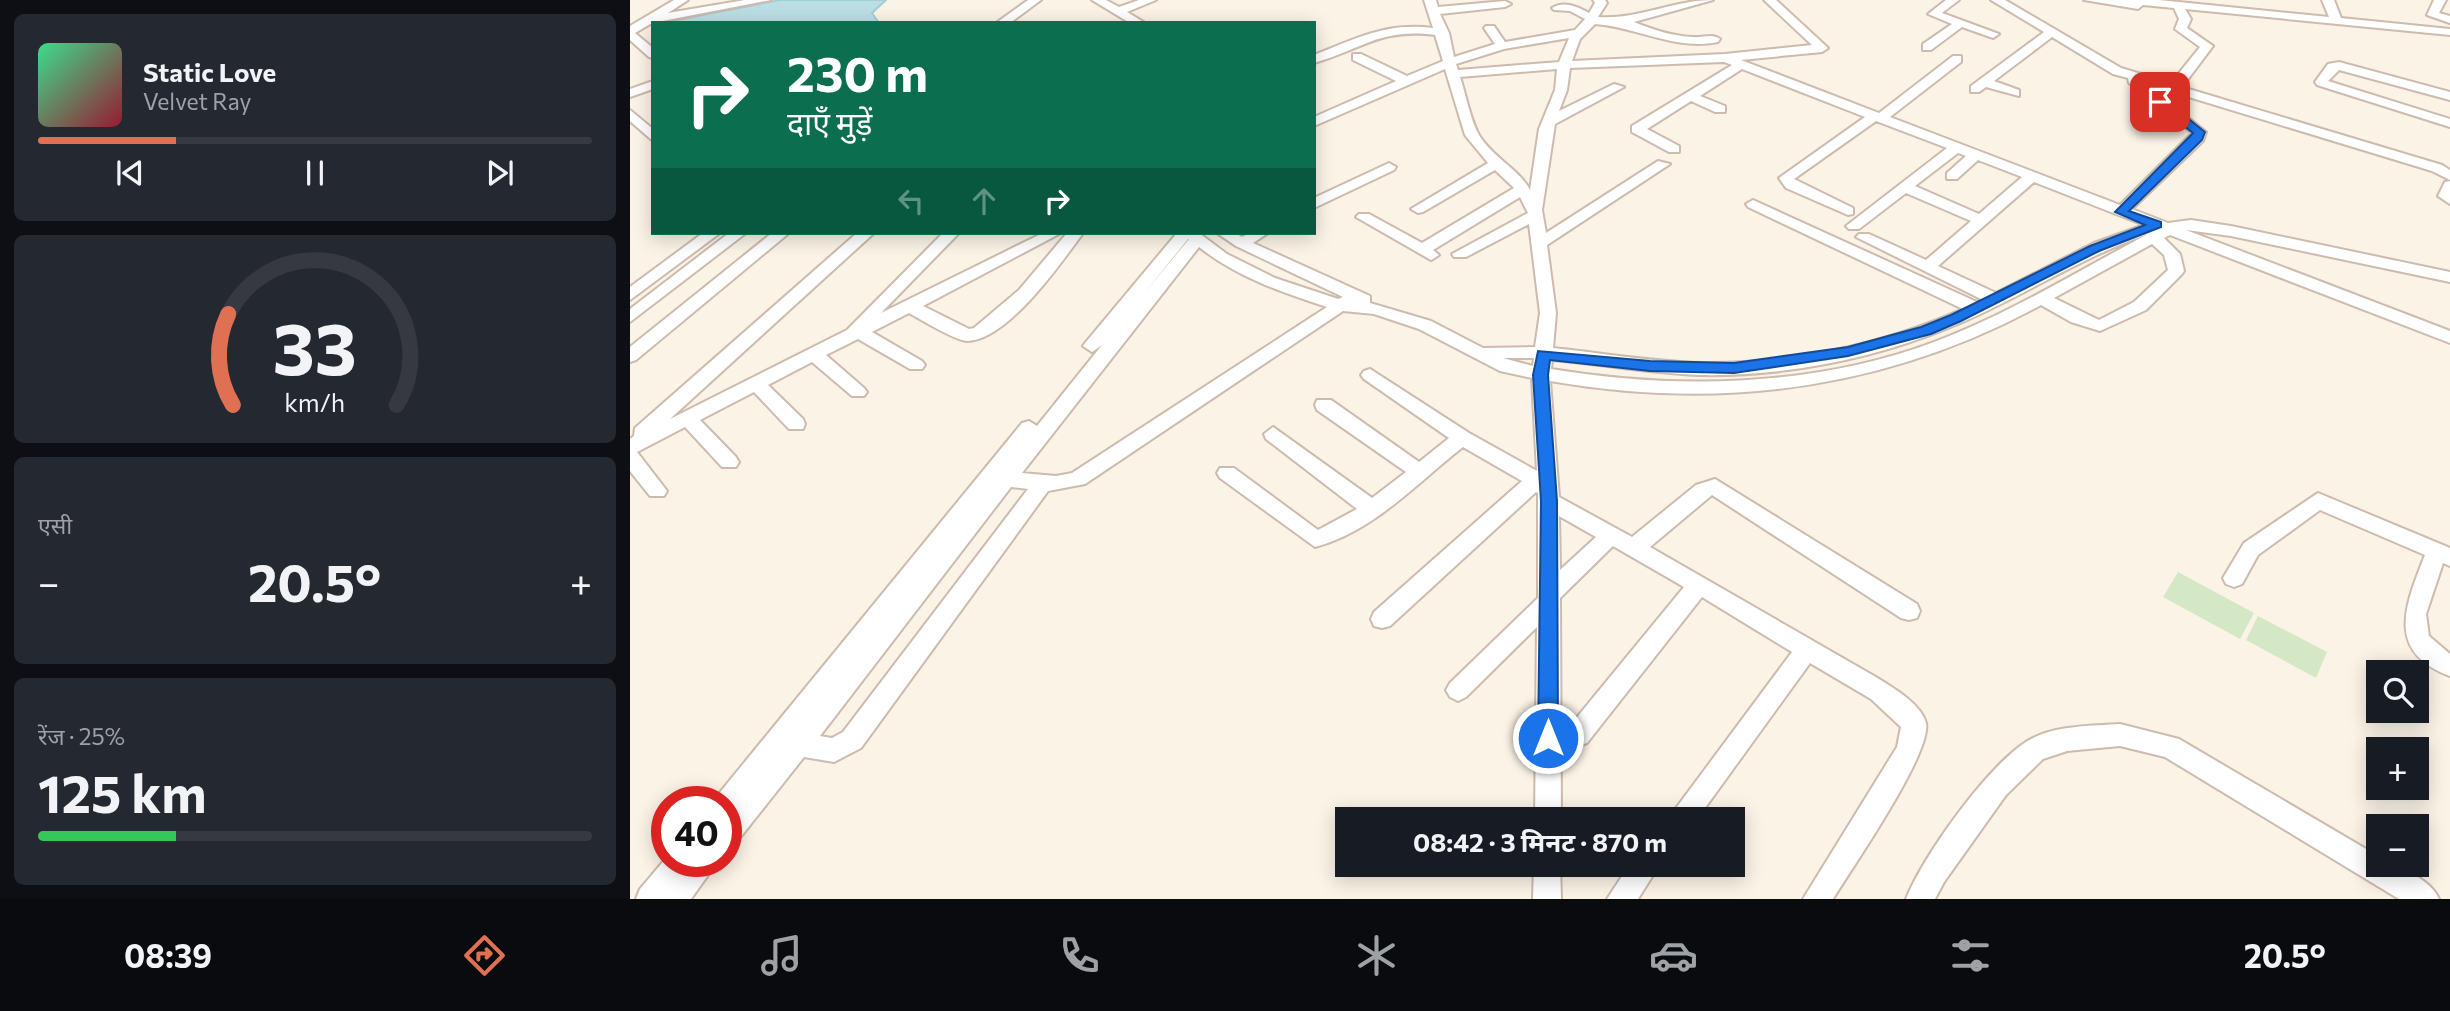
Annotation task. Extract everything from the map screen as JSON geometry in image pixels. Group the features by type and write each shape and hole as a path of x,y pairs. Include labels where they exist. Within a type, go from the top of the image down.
{"street":[{"path":"636,20 672,0"},
{"path":"636,20 682,0"},
{"path":"636,20 765,0"},
{"path":"1005,21 1035,0"},
{"path":"1098,0 1136,21"},
{"path":"1118,11 1150,0"},
{"path":"1432,5 1461,0"},
{"path":"1548,807 1548,598 1542,364 1548,313 1535,213 1549,121 1561,90 1564,65 1578,33 1601,4 1599,0"},
{"path":"1622,22 1707,0"},
{"path":"1453,67 1725,58 1822,48 1770,0"},
{"path":"1953,0 1934,14 1993,34"},
{"path":"1997,0 2136,82 2199,132 2198,138 2121,212"},
{"path":"2090,0 2152,3 2179,9 2343,21"},
{"path":"2125,0 2450,34"},
{"path":"2216,0 2231,0"},
{"path":"2328,0 2343,21"},
{"path":"2337,0 2343,21"},
{"path":"2440,0 2433,15 2450,20"},
{"path":"1432,5 1505,4"},
{"path":"650,5 636,20 630,33 636,42 651,53"},
{"path":"1432,5 1443,33 1472,135 1522,189 1535,213"},
{"path":"1558,8 1572,8 1591,19 1622,22 1660,36 1696,41 1714,39"},
{"path":"2176,86 2207,46 2181,29 2185,19 2179,9"},
{"path":"1927,47 1960,23"},
{"path":"1316,58 1375,35 1406,28 1443,33"},
{"path":"1490,29 1502,46"},
{"path":"2014,93 1979,86 2053,31"},
{"path":"1316,121 1406,81 1453,67 1502,46 1578,33"},
{"path":"1357,57 1406,81"},
{"path":"1725,58 2121,212 2159,231 2450,337"},
{"path":"1848,211 1791,185 1786,178 1957,59"},
{"path":"1675,149 1637,129 1742,64"},
{"path":"2450,96 2339,66 2332,67 2321,82 2326,86 2450,123"},
{"path":"2117,71 2437,168 2450,176"},
{"path":"2367,83 2450,106"},
{"path":"630,93 651,86"},
{"path":"1549,121 1618,87"},
{"path":"1689,96 1720,109"},
{"path":"630,114 651,135"},
{"path":"1956,148 1905,187 1859,232 1997,300"},
{"path":"1952,176 1975,155"},
{"path":"1418,209 1496,164"},
{"path":"1538,244 1663,164"},
{"path":"1316,203 1389,167"},
{"path":"1927,267 2031,177"},
{"path":"2450,186 2445,196 2450,200"},
{"path":"1905,187 1980,220"},
{"path":"1364,217 1427,252 1522,189"},
{"path":"1753,204 1978,309"},
{"path":"1460,254 1535,213"},
{"path":"742,813 999,478 1073,390 1190,235 1221,257 1269,282 1349,300 1425,325 1485,353 1506,367 1542,364 1734,368 1848,351 1886,342 1978,309 2095,248 2204,220 2450,264"},
{"path":"1542,364 1670,388 1759,388 1891,361 1973,333 2042,298 2159,231 2191,225 2450,277"},
{"path":"2042,298 2077,318 2100,326 2140,306 2176,271 2172,254 2159,231"},
{"path":"630,295 709,235"},
{"path":"630,317 735,235"},
{"path":"630,356 779,235"},
{"path":"630,445 864,235"},
{"path":"855,331 949,235"},
{"path":"630,445 1050,235"},
{"path":"907,305 967,335 974,335 1002,318 1073,235"},
{"path":"1228,235 1349,300"},
{"path":"1241,243 1257,235"},
{"path":"999,478 1065,483 1078,478 1349,300"},
{"path":"855,331 916,365"},
{"path":"812,353 858,392"},
{"path":"1370,375 1462,438 1525,472 1544,491 1611,534 1700,584 1876,691 1904,711 1914,724 1909,751 1817,899"},
{"path":"755,383 796,424"},
{"path":"1324,405 1418,471"},
{"path":"687,418 729,461"},
{"path":"1273,434 1371,509"},
{"path":"1227,473 1315,540 1336,535 1462,438"},
{"path":"630,457 657,491"},
{"path":"742,791 786,753 999,478"},
{"path":"786,753 834,750 852,740 1043,483"},
{"path":"1635,547 1703,490 1715,487 1909,611"},
{"path":"1382,619 1544,491"},
{"path":"2234,578 2251,549 2318,501 2444,554 2417,598 2413,619 2416,633 2424,647 2435,658 2450,666"},
{"path":"1458,690 1611,534"},
{"path":"1577,735 1700,584"},
{"path":"1690,807 1807,649"},
{"path":"1920,899 1934,872 1997,786 2035,750 2067,740 2120,735 2170,747 2425,899"},
{"path":"650,899 668,877"},
{"path":"674,899 692,877"},
{"path":"1547,899 1548,877"},
{"path":"1621,899 1637,877"}],"green space":[{"path":"2178,572 2254,613 2240,639 2163,597"},
{"path":"2258,616 2327,652 2316,678 2246,640"}],"water":[{"path":"780,0 886,0 872,13 878,21 672,21"}],"route":[{"path":"1548,738 1549,501 1541,375 1543,354 1631,365 1688,369 1734,368 1848,351 1926,331 1990,304 2095,248 2157,225 2121,212 2198,138 2199,132 2160,102"}]}
